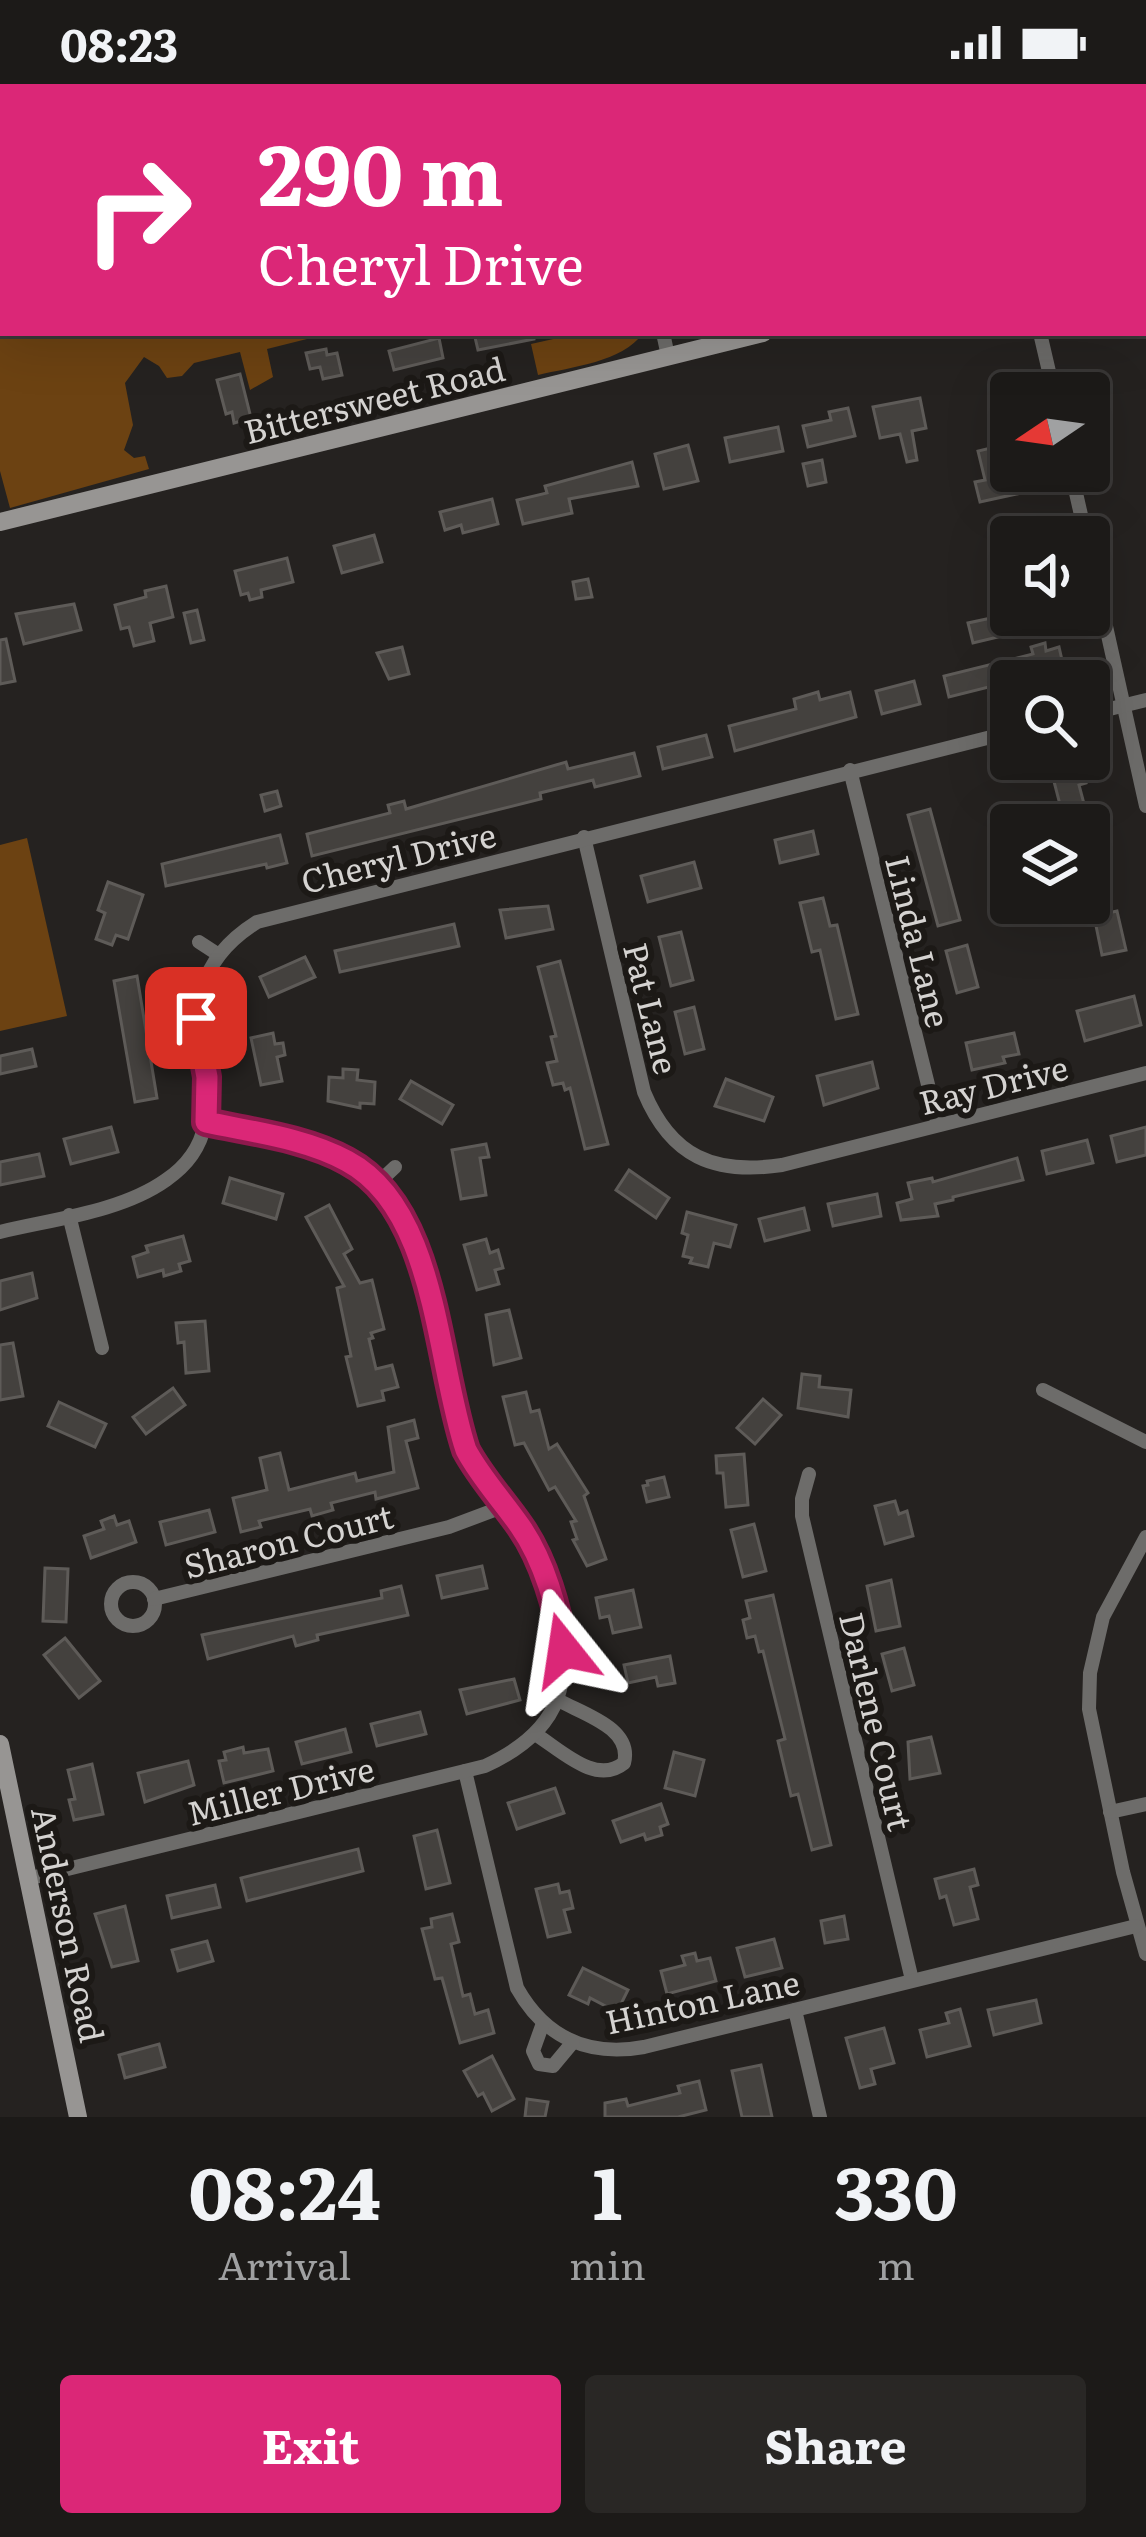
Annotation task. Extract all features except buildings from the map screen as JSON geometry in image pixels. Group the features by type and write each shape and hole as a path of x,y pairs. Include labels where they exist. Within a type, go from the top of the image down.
{"street":[{"path":"664,336 668,356"},
{"name":"Bittersweet Road","path":"0,522 751,336"},
{"path":"1041,336 1049,372"},
{"path":"1108,636 1146,806"},
{"path":"1110,709 1146,700"},
{"name":"Cheryl Drive","path":"218,955 240,933 275,915 990,737"},
{"name":"Linda Lane","path":"850,770 938,1125"},
{"name":"Pat Lane","path":"584,837 644,1092 673,1139 710,1163 746,1169 853,1147"},
{"path":"0,1232 134,1198 168,1179 196,1148 206,1122 207,1077 196,1018 203,983 218,955 199,942"},
{"name":"Ray Drive","path":"853,1147 1146,1073"},
{"path":"206,1122 332,1153 378,1183 404,1217 418,1252 466,1450 478,1474 528,1539 557,1619 565,1668 558,1700 535,1734 598,1773 615,1771 624,1763 626,1746 619,1734 558,1700"},
{"path":"378,1183 395,1167"},
{"path":"69,1215 102,1348"},
{"path":"1043,1390 1146,1442"},
{"name":"Darlene Court","path":"809,1474 803,1488 802,1516 912,1980"},
{"name":"Sharon Court","path":"154,1599 448,1527 505,1507"},
{"path":"1146,1537 1103,1617 1090,1673 1088,1709 1146,1954"},
{"name":"Sharon Court","path":"126,1584 143,1585 154,1599 152,1615 140,1625 125,1624 113,1614 113,1596 126,1584"},
{"name":"Miller Drive","path":"31,1878 465,1772 506,1756 535,1734"},
{"name":"Anderson Road","path":"0,1744 78,2117"},
{"name":"Hinton Lane","path":"465,1772 511,1974 543,2024 592,2050 623,2051 1136,1926"},
{"path":"1110,1812 1146,1804"},
{"path":"795,2010 820,2117"},
{"path":"543,2024 533,2051 539,2064 554,2066 574,2042"}],"shaded area":[{"path":"0,336 319,336 267,349 273,377 250,390 240,352 194,363 182,376 167,378 144,357 125,383 133,425 124,450 134,458 145,456 149,469 10,508 0,471"},
{"path":"567,336 640,336 610,357 538,375 531,344"},
{"path":"27,838 67,1016 0,1031 0,845"}],"route":[{"path":"196,1018 207,1077 206,1122 307,1145 346,1160 383,1188 404,1217 418,1252 466,1450 478,1474 528,1539 564,1650"}]}
